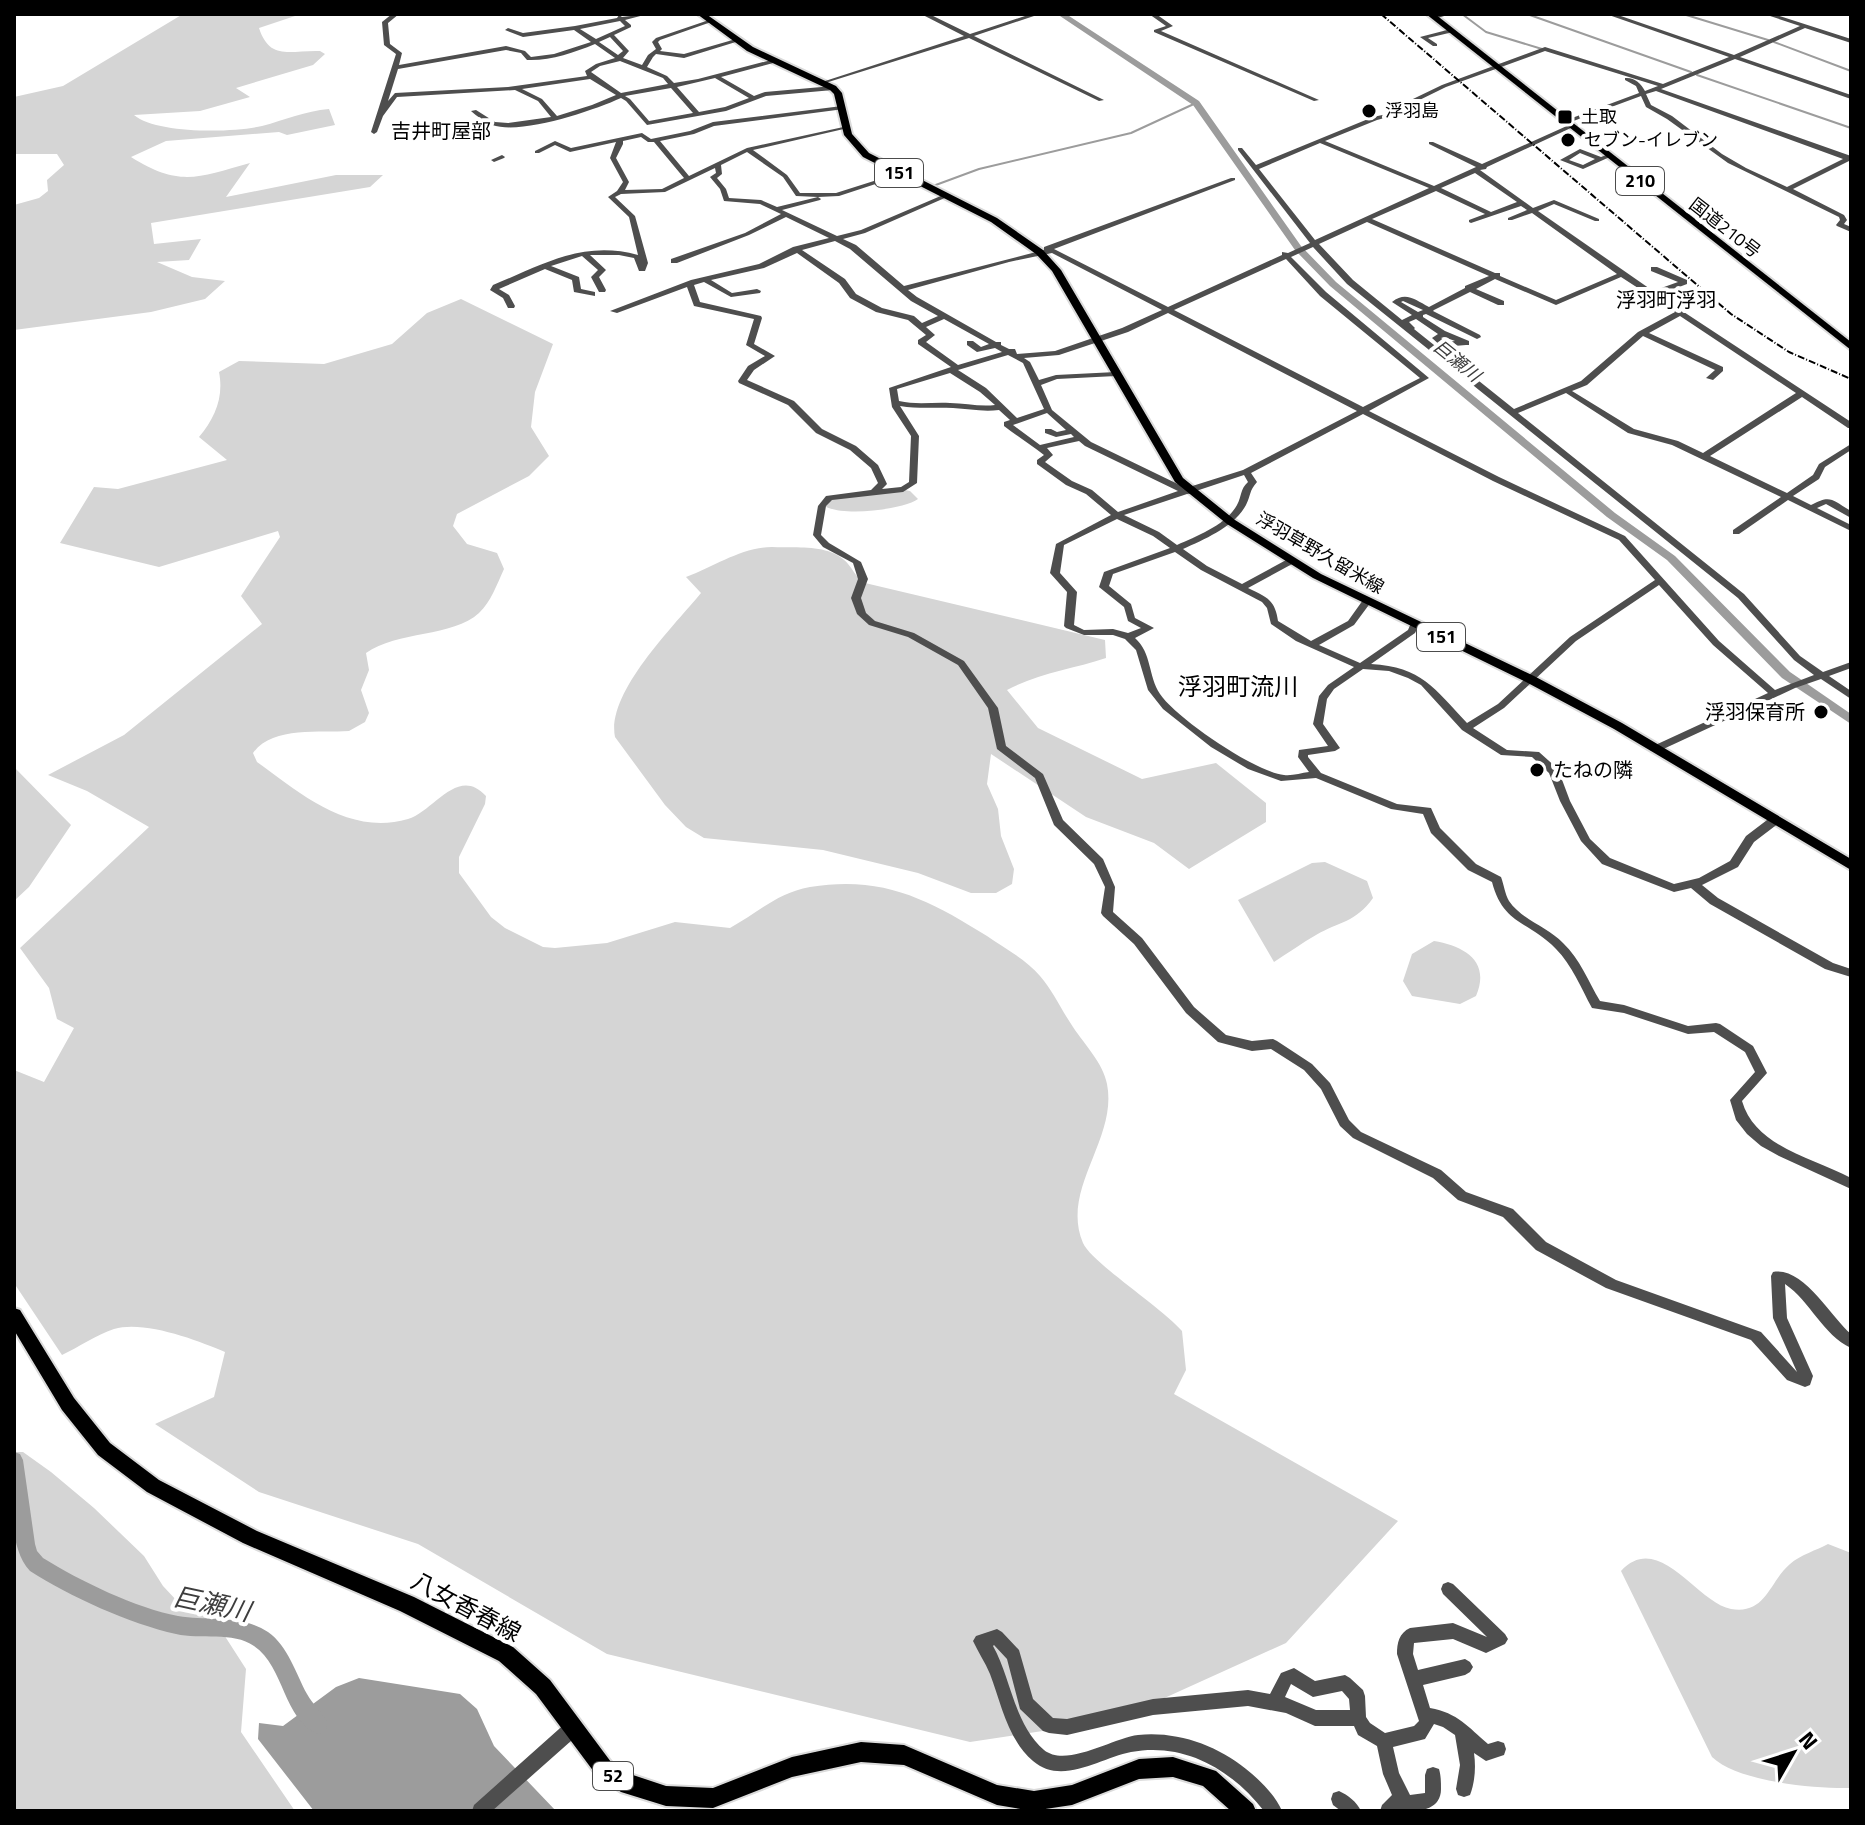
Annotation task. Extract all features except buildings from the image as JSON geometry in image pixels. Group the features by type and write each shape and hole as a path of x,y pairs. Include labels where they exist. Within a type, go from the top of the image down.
{"highway":[{"name":"国道210号","path":"1432,16 1568,124 1605,158 1851,347"}],"main road":[{"path":"701,14 736,41 833,88"},
{"name":"浮羽草野久留米線","path":"833,88 850,139 860,151 1043,249 1179,480 1231,522 1291,561 1366,602 1530,679 1851,865"},
{"name":"八女香春線","path":"14,1315 68,1404 104,1449 153,1486 250,1537 407,1604 495,1647 543,1687 567,1732 621,1782 666,1796 713,1798 792,1767 861,1752 904,1755 997,1795 1034,1801 1072,1795 1139,1769 1173,1767 1209,1778 1246,1811"}],"street":[{"path":"374,132 399,53 387,45 385,33 385,22 396,14"},
{"path":"508,30 523,35 645,14"},
{"path":"824,83 1037,14"},
{"path":"1152,14 1170,26 1156,31 1316,100"},
{"path":"1432,16 1448,14"},
{"path":"1609,14 1851,97"},
{"path":"1767,14 1851,41"},
{"path":"926,15 1101,100"},
{"path":"394,68 506,48 523,52 529,59 539,58 592,42 629,26 619,17"},
{"path":"644,68 659,47 655,42 662,36 711,21"},
{"path":"1803,27 1568,124 1480,169 1285,254 1168,311 1097,340 1056,353 1014,354 953,368 893,388 895,402 915,436 913,483 903,489 874,490 829,498 822,506 817,535 819,541 857,562 863,579 856,598 862,614 877,625 911,635 961,663 993,708 1001,747 1039,776 1058,822 1099,862 1110,887 1107,913 1138,941 1190,1010 1222,1039 1235,1044 1273,1044 1285,1048 1326,1086 1344,1123 1357,1135 1437,1174 1462,1196 1508,1213 1519,1220 1541,1246 1611,1284 1756,1336 1775,1352 1790,1377 1797,1381 1805,1381 1806,1376 1780,1318 1778,1276 1790,1278 1833,1328 1851,1342"},
{"path":"575,28 592,42 609,49 619,59 665,77 697,114"},
{"path":"1435,45 1423,37 1451,31"},
{"path":"610,34 626,51 619,59 598,65 586,73 636,107 647,123"},
{"path":"656,52 684,56 736,41"},
{"path":"1543,50 1634,81 1645,93 1648,106 1665,114 1728,161 1790,188 1842,216 1844,220 1839,225 1851,230"},
{"path":"1258,167 1375,118 1390,115 1390,112 1444,86 1543,50 1660,88 1850,159"},
{"path":"474,111 497,125 554,116 620,96 717,77 775,61"},
{"path":"382,114 395,95 517,88 591,77"},
{"path":"717,77 753,98"},
{"path":"517,88 540,100 554,116"},
{"path":"647,123 726,109 753,98 833,88"},
{"path":"537,152 555,143 570,150 642,135 650,141 692,133 713,124 842,108"},
{"path":"642,135 647,123"},
{"path":"620,192 653,193 748,150 846,127"},
{"path":"1443,139 1431,143 1480,169 1622,274 1851,426"},
{"path":"511,306 504,294 494,290 496,287 583,253 623,252 637,257 642,269 644,263 636,223 611,197 620,192 626,182 613,158 619,140"},
{"path":"656,140 686,177"},
{"path":"1322,142 1491,214"},
{"path":"1240,149 1258,167 1314,243 1350,282 1741,596 1790,650 1851,696"},
{"path":"748,150 785,176 798,195 827,196"},
{"path":"494,160 502,157"},
{"path":"1790,188 1850,159"},
{"path":"718,164 719,174 713,177 723,189 726,200 761,202 861,253 902,289 1026,362 1048,410 1080,438 1112,458 1185,491 1193,491"},
{"path":"773,209 787,209 879,184 901,174"},
{"path":"902,289 992,267 1233,179"},
{"path":"614,311 704,279 761,266 796,249 839,240 945,196"},
{"path":"1510,219 1554,202 1597,220"},
{"path":"1471,221 1522,203"},
{"path":"674,261 747,234 788,214"},
{"path":"1368,220 1556,303 1622,274"},
{"path":"796,249 842,281 853,296 879,310 911,318 931,335 921,342 983,390 1016,421"},
{"path":"1043,249 1496,479 1622,538 1728,655 1774,694"},
{"path":"583,253 602,270 595,277 602,290"},
{"path":"1246,472 1253,482 1246,488 1247,501 1231,522 1177,547 1109,572 1104,587 1106,591 1128,606 1131,619 1149,628 1128,637 1069,626 1072,592 1055,573 1060,544 1118,516 1246,472 1425,378 1329,299 1285,254"},
{"path":"1653,294 1684,282 1654,269 1664,264"},
{"path":"547,267 576,279 577,290 592,294"},
{"path":"1404,322 1497,275"},
{"path":"704,279 731,295 757,291"},
{"path":"690,284 697,304 758,318 750,345 771,356 751,368 742,381 791,403 819,431 853,448 882,476 883,484 874,490"},
{"path":"1468,288 1501,303"},
{"path":"1514,412 1584,383 1643,333 1681,312"},
{"path":"1424,314 1444,334 1436,338 1445,345 1464,342"},
{"path":"1424,314 1477,337"},
{"path":"1390,315 1412,328 1410,331"},
{"path":"921,326 944,316"},
{"path":"1643,333 1720,369 1710,378"},
{"path":"970,343 980,350 998,344"},
{"path":"1036,384 1056,377 1116,374"},
{"path":"1566,390 1631,431 1675,443 1851,528"},
{"path":"1704,456 1802,393"},
{"path":"951,405 969,397"},
{"path":"895,402 906,407 951,405 972,411 1000,407"},
{"path":"1048,410 1007,424 1034,446 1042,448 1080,438"},
{"path":"1048,431 1056,435 1072,431"},
{"path":"1736,532 1789,496 1851,446"},
{"path":"1042,448 1049,455 1040,462 1089,492 1118,516 1177,547 1204,568 1269,604 1274,622 1312,645 1360,666 1390,668 1424,683 1466,728 1505,753 1535,754 1545,761 1554,771 1565,801 1586,841 1606,861 1674,888 1734,864 1750,839 1775,820"},
{"path":"1813,507 1826,500 1851,515"},
{"path":"1241,588 1291,561"},
{"path":"1466,728 1501,706 1573,639 1659,581"},
{"path":"1312,645 1351,623 1366,602"},
{"path":"1317,775 1303,757 1303,752 1335,748 1318,724 1322,698 1331,687 1412,631 1414,625"},
{"path":"1128,637 1146,662 1156,695 1186,724 1246,764 1275,777 1317,775 1395,807 1427,811 1435,830 1472,867 1497,880 1506,909 1520,919 1540,926 1561,946 1583,975 1596,1005 1624,1009 1688,1030 1716,1027 1739,1040 1749,1049 1761,1073 1736,1100 1745,1121 1776,1149 1851,1184"},
{"path":"1655,749 1792,686 1851,665"},
{"path":"1692,883 1714,901 1829,966 1851,973"},
{"path":"1274,1703 1286,1678 1294,1676 1313,1689 1345,1683 1357,1696 1358,1718 1364,1729 1384,1741 1419,1733 1427,1723 1405,1654 1405,1643 1410,1636 1453,1631 1486,1645 1500,1639 1448,1589"},
{"path":"1274,1811 1245,1775 1221,1759 1191,1747 1136,1743 1067,1763 1040,1758 1021,1734 981,1641 997,1637 1006,1644 1014,1655 1026,1703 1049,1725 1067,1727 1153,1707 1248,1698 1274,1703 1315,1718 1358,1718"},
{"path":"1414,1679 1465,1667"},
{"path":"1425,1715 1445,1718 1462,1729 1486,1753 1498,1749"},
{"path":"1462,1729 1468,1765 1464,1789"},
{"path":"480,1811 567,1732"},
{"path":"1384,1741 1391,1774 1403,1804"},
{"path":"1388,1811 1403,1804 1428,1801 1433,1796 1433,1775"},
{"path":"1339,1799 1353,1811"}],"shaded area":[{"path":"183,14 301,14 259,28 275,50 320,51 325,54 313,65 236,88 250,97 200,111 134,115 159,126 215,131 262,126 329,109 335,125 287,135 279,132 166,141 131,157 163,173 190,177 250,163 226,197 336,175 383,175 370,187 151,223 154,244 201,239 189,260 157,262 192,277 225,281 205,299 151,312 14,330 14,205 39,198 48,191 47,180 64,165 57,154 14,154 14,97 63,86"},
{"path":"461,299 553,344 535,392 531,427 549,456 529,476 457,514 453,526 467,544 497,553 504,569 487,604 468,621 393,641 366,653 369,670 361,690 369,713 365,722 349,731 297,733 272,738 253,753 257,762 327,809 366,822 386,823 408,819 456,788 466,785 476,788 486,796 485,804 459,857 459,873 491,917 505,928 543,947 607,943 675,922 730,928 778,898 798,890 860,884 903,893 945,911 1035,970 1093,1054 1107,1084 1105,1124 1083,1183 1079,1203 1078,1223 1083,1243 1099,1261 1182,1331 1186,1370 1174,1394 1398,1521 1286,1643 1116,1720 970,1742 607,1654 418,1544 259,1492 155,1424 214,1397 225,1352 155,1329 126,1327 107,1332 62,1355 14,1283 14,1070 44,1082 74,1028 57,1019 49,988 20,948 149,827 87,791 48,775 124,735 262,624 241,596 280,537 278,531 159,567 60,543 94,487 118,489 227,460 199,437 217,407 219,372 239,361 324,364 392,344 427,313"},
{"path":"895,488 910,491 918,499 870,511 841,511 822,504 843,495"},
{"path":"772,547 827,551 843,559 865,583 1105,640 1106,658 1044,675 1007,690 1038,728 1142,779 1216,763 1266,803 1266,822 1189,869 1154,843 1086,817 991,754 987,784 998,809 1001,836 1014,869 1012,884 996,893 971,893 918,873 823,850 704,838 686,827 665,805 615,737 615,720 621,701 644,661 701,593 686,577 739,554"},
{"path":"14,767 71,825 29,887 14,901"},
{"path":"1325,862 1367,881 1373,898 1353,917 1316,935 1274,962 1238,900 1312,863"},
{"path":"1434,941 1455,947 1472,957 1480,973 1476,996 1460,1004 1412,996 1403,981 1412,954"},
{"path":"14,1452 23,1452 94,1508 144,1556 163,1586 178,1602 210,1613 246,1669 241,1732 295,1811 14,1811"},
{"path":"1828,1544 1851,1553 1851,1788 1798,1785 1740,1773 1712,1757 1621,1571 1635,1561 1649,1559 1664,1563 1718,1604 1743,1610 1760,1602 1794,1561"},
{"path":"359,1678 460,1694 477,1709 494,1746 556,1811 314,1811 258,1739 259,1723 283,1726 336,1687"}],"waterway":[{"name":"巨瀬川","path":"1061,14 1196,103 1298,248 1333,284 1611,515 1671,558 1786,675 1851,720"},
{"path":"1462,14 1486,32 1542,49"},
{"path":"1527,14 1691,72"},
{"path":"1683,14 1768,40"},
{"path":"1774,42 1851,71"},
{"path":"1697,75 1851,128"},
{"path":"933,186 979,169 1131,133 1196,103"},
{"name":"巨瀬川","path":"14,1460 25,1544 29,1556 37,1564 97,1596 164,1621 241,1631 262,1639 280,1661 301,1702 318,1724"}],"railway":[{"path":"1381,14 1731,314 1789,352 1851,379"}],"place":[{"name":"浮羽島","path":"1369,111"},
{"name":"土取","path":"1565,117"},
{"name":"セブン-イレブン","path":"1568,140"},
{"name":"浮羽保育所","path":"1821,712"},
{"name":"たねの隣","path":"1537,770"}],"district":[{"name":"吉井町屋部","path":"441,131"},
{"name":"浮羽町浮羽","path":"1666,300"},
{"name":"浮羽町流川","path":"1238,687"}]}
